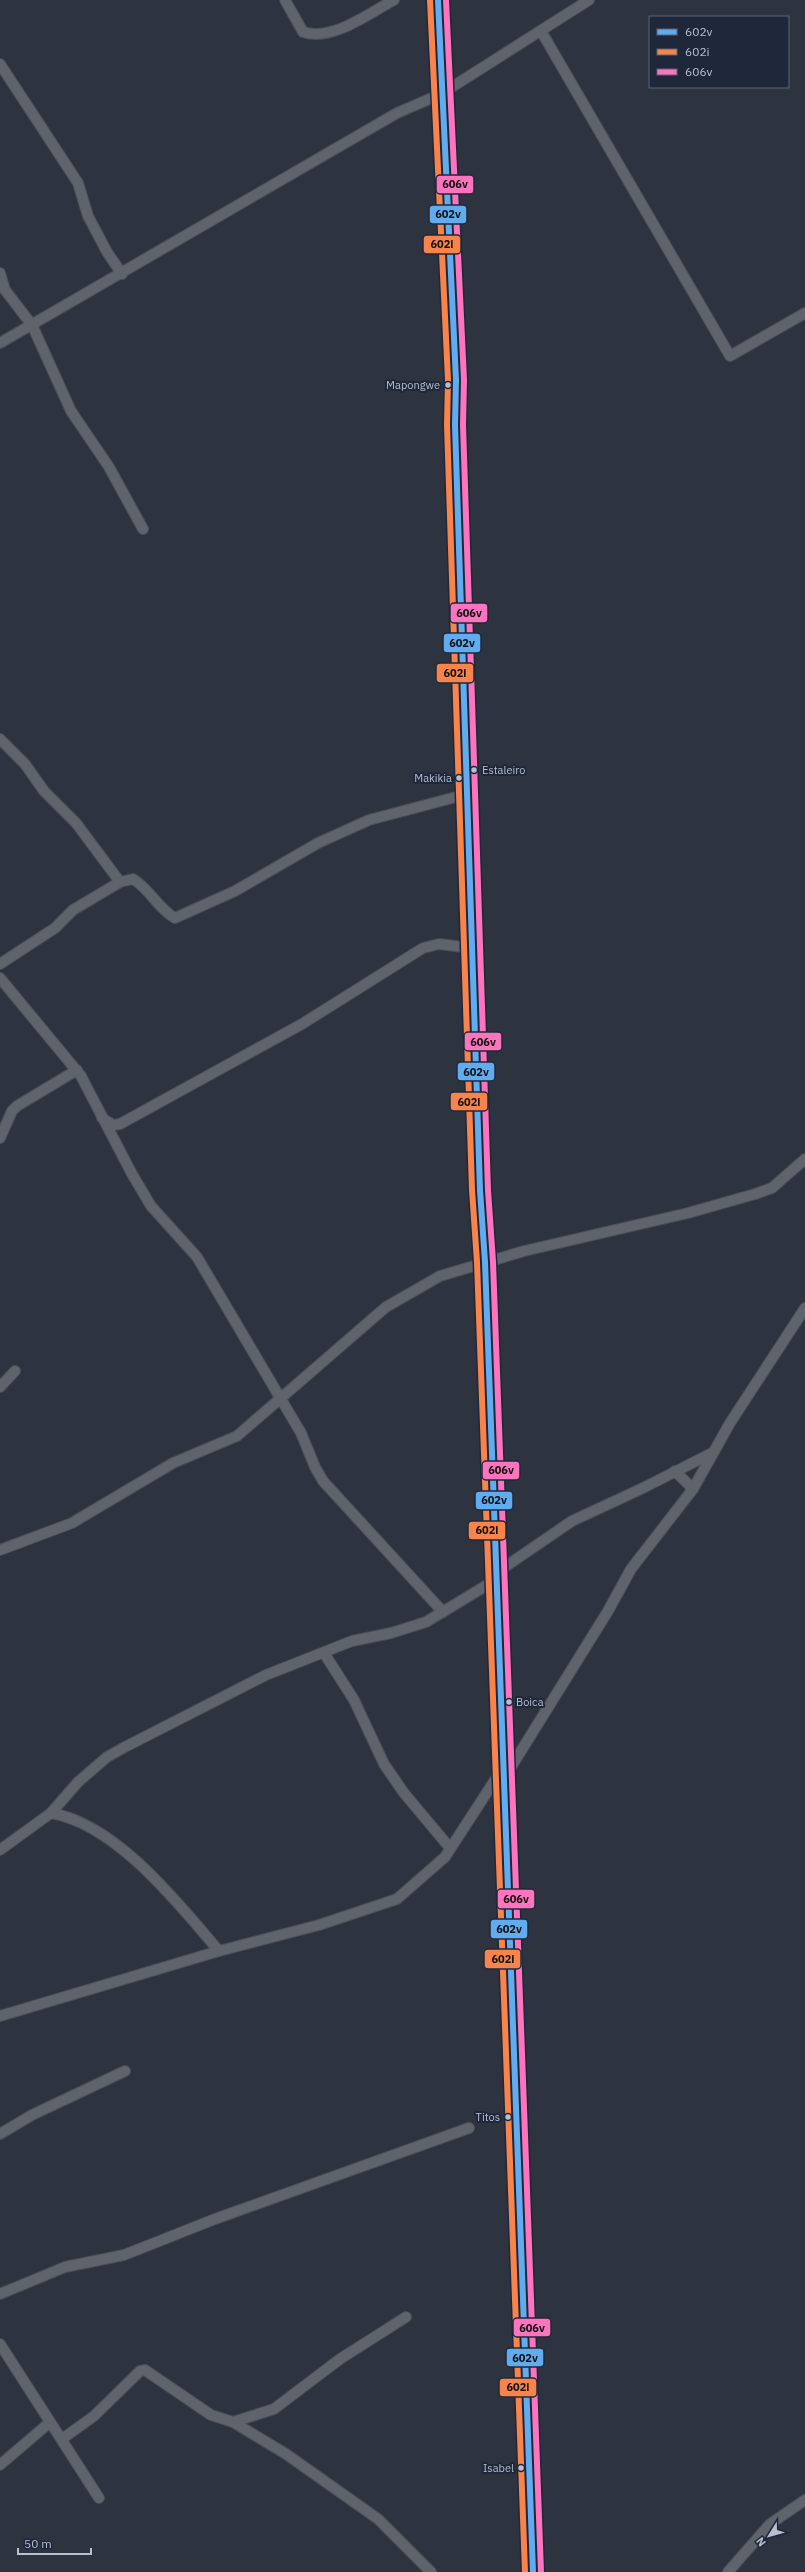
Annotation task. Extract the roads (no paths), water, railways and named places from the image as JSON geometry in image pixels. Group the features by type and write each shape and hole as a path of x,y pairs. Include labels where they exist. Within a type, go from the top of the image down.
{"highway":[{"path":"438,0 441,94 456,380 455,425 477,1100 497,1576 502,1774 511,1928 533,2572"}],"street":[{"path":"285,0 303,32 320,35 339,29 394,0"},
{"path":"0,343 122,274 397,113 441,94 589,0"},
{"path":"541,30 730,356 805,313"},
{"path":"0,64 78,183 88,216 122,274"},
{"path":"0,274 5,290 32,325 71,411 112,473 143,529"},
{"path":"0,739 24,764 44,791 76,823 120,882"},
{"path":"0,964 55,928 73,910 120,882 133,880 145,887 166,913 175,918 235,891 318,843 369,820 456,797"},
{"path":"102,1118 113,1125 120,1124 165,1102 302,1024 423,948 439,944 463,947"},
{"path":"0,978 77,1070 151,1206 198,1257 280,1400 301,1433 315,1467 323,1481 443,1612"},
{"path":"0,1138 12,1111 17,1106 77,1070"},
{"path":"2,1548 66,1526 173,1463 237,1436 386,1306 440,1276 485,1262 688,1213 755,1194 772,1188 805,1159"},
{"path":"0,2016 219,1951 319,1925 383,1905 409,1889 445,1857 502,1774 608,1611 631,1569 693,1489 712,1453 805,1308"},
{"path":"0,1387 15,1371"},
{"path":"0,1850 51,1813 78,1782 107,1757 266,1675 352,1642 414,1628 443,1612 497,1576 572,1521 712,1453"},
{"path":"675,1471 693,1489"},
{"path":"324,1653 354,1700 384,1764 404,1793 450,1848"},
{"path":"51,1813 82,1821 107,1838 165,1889 219,1951"},
{"path":"0,2134 32,2115 125,2071"},
{"path":"0,2294 65,2267 124,2255 141,2249 215,2219 469,2128"},
{"path":"233,2422 274,2409 340,2359 406,2317"},
{"path":"0,2344 49,2423 62,2439 99,2498"},
{"path":"62,2439 94,2416 140,2371 145,2370 211,2415 233,2422 286,2454 378,2519 431,2572"},
{"path":"0,2465 49,2423"},
{"path":"728,2572 770,2524 805,2500"}],"place":[{"name":"Mapongwe","path":"448,385"},
{"name":"Estaleiro","path":"474,770"},
{"name":"Makikia","path":"459,778"},
{"name":"Boica","path":"509,1702"},
{"name":"Titos","path":"508,2117"},
{"name":"Isabel","path":"521,2468"}]}
